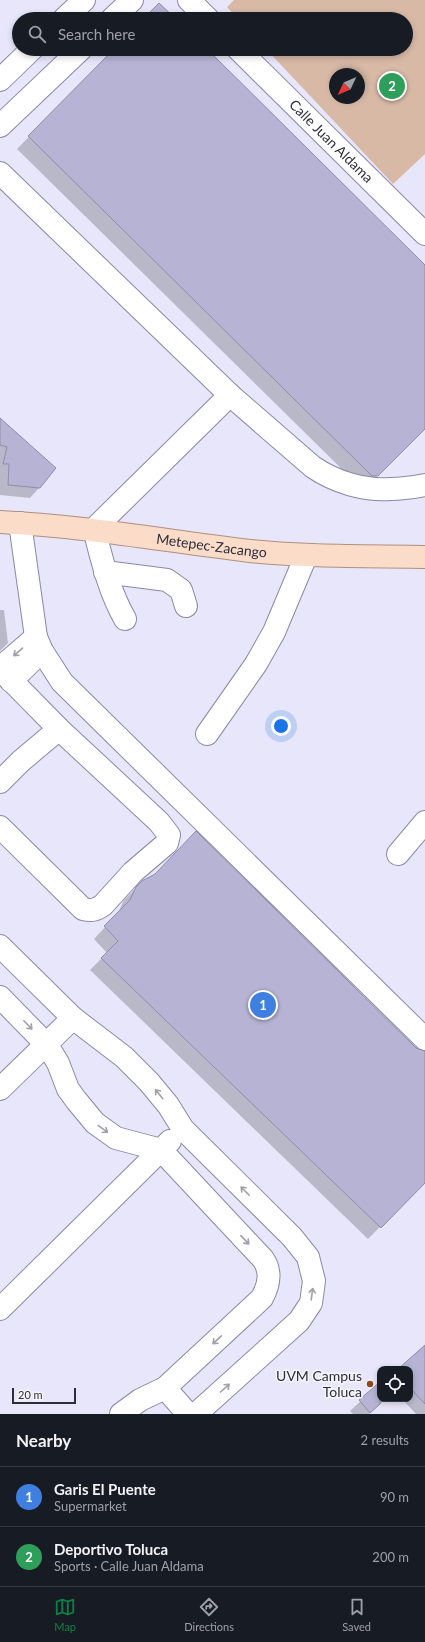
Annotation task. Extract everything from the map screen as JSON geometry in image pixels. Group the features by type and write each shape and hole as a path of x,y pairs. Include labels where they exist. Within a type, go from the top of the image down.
{"main road":[{"name":"Metepec-Zacango","path":"5,522 94,529 250,551 306,556 425,556"}],"street":[{"path":"71,12 84,0"},
{"path":"119,12 132,0"},
{"path":"189,0 201,12"},
{"path":"0,80 25,56"},
{"path":"0,126 73,56"},
{"name":"Calle Juan Aldama","path":"245,56 425,234"},
{"path":"0,173 230,395 313,467 340,481 368,488 391,490 425,485"},
{"path":"125,619 118,607 105,572 94,529 230,395"},
{"path":"5,522 39,644 62,682 425,1039"},
{"path":"208,734 256,664 274,632 306,556"},
{"path":"105,572 167,580 181,590 186,606"},
{"path":"0,827 83,909 91,910 97,909 103,905 133,872 167,843 169,835 159,822 59,729 4,672 39,644"},
{"path":"0,782 21,761 59,729"},
{"path":"398,854 425,822"},
{"path":"0,946 73,1018 124,1057 149,1082 168,1105 183,1129 292,1237 308,1257 314,1281 311,1303 299,1321 196,1414"},
{"path":"0,997 47,1045 58,1063 68,1089 95,1122 116,1138 161,1150 268,1266 268,1287 262,1298 165,1388 140,1400 121,1414"},
{"path":"0,1089 47,1045 73,1018"},
{"path":"0,1309 183,1129"},
{"path":"165,1388 188,1414"}],"shaded area":[{"path":"234,0 425,0 425,154 393,184 273,56 413,56 413,12 232,12 227,7"}],"building":[{"path":"159,3 169,12 150,12"},
{"path":"107,56 214,56 425,265 425,429 378,476 372,476 28,136"},
{"path":"0,418 56,468 40,488 8,485 9,464 3,464 7,447 0,445"},
{"path":"196,831 416,1048 425,1051 425,1183 381,1228 101,958 118,941 104,926 130,900 136,887 142,881 155,874"},
{"path":"425,1345 425,1404 413,1391 413,1366 401,1366"},
{"path":"377,1385 377,1402 380,1402 380,1404 370,1413 359,1400"}],"place":[{"name":"Deportivo Toluca","path":"392,86"},
{"name":"Garis El Puente","path":"263,1005"},
{"name":"UVM Campus Toluca","path":"370,1384"}]}
